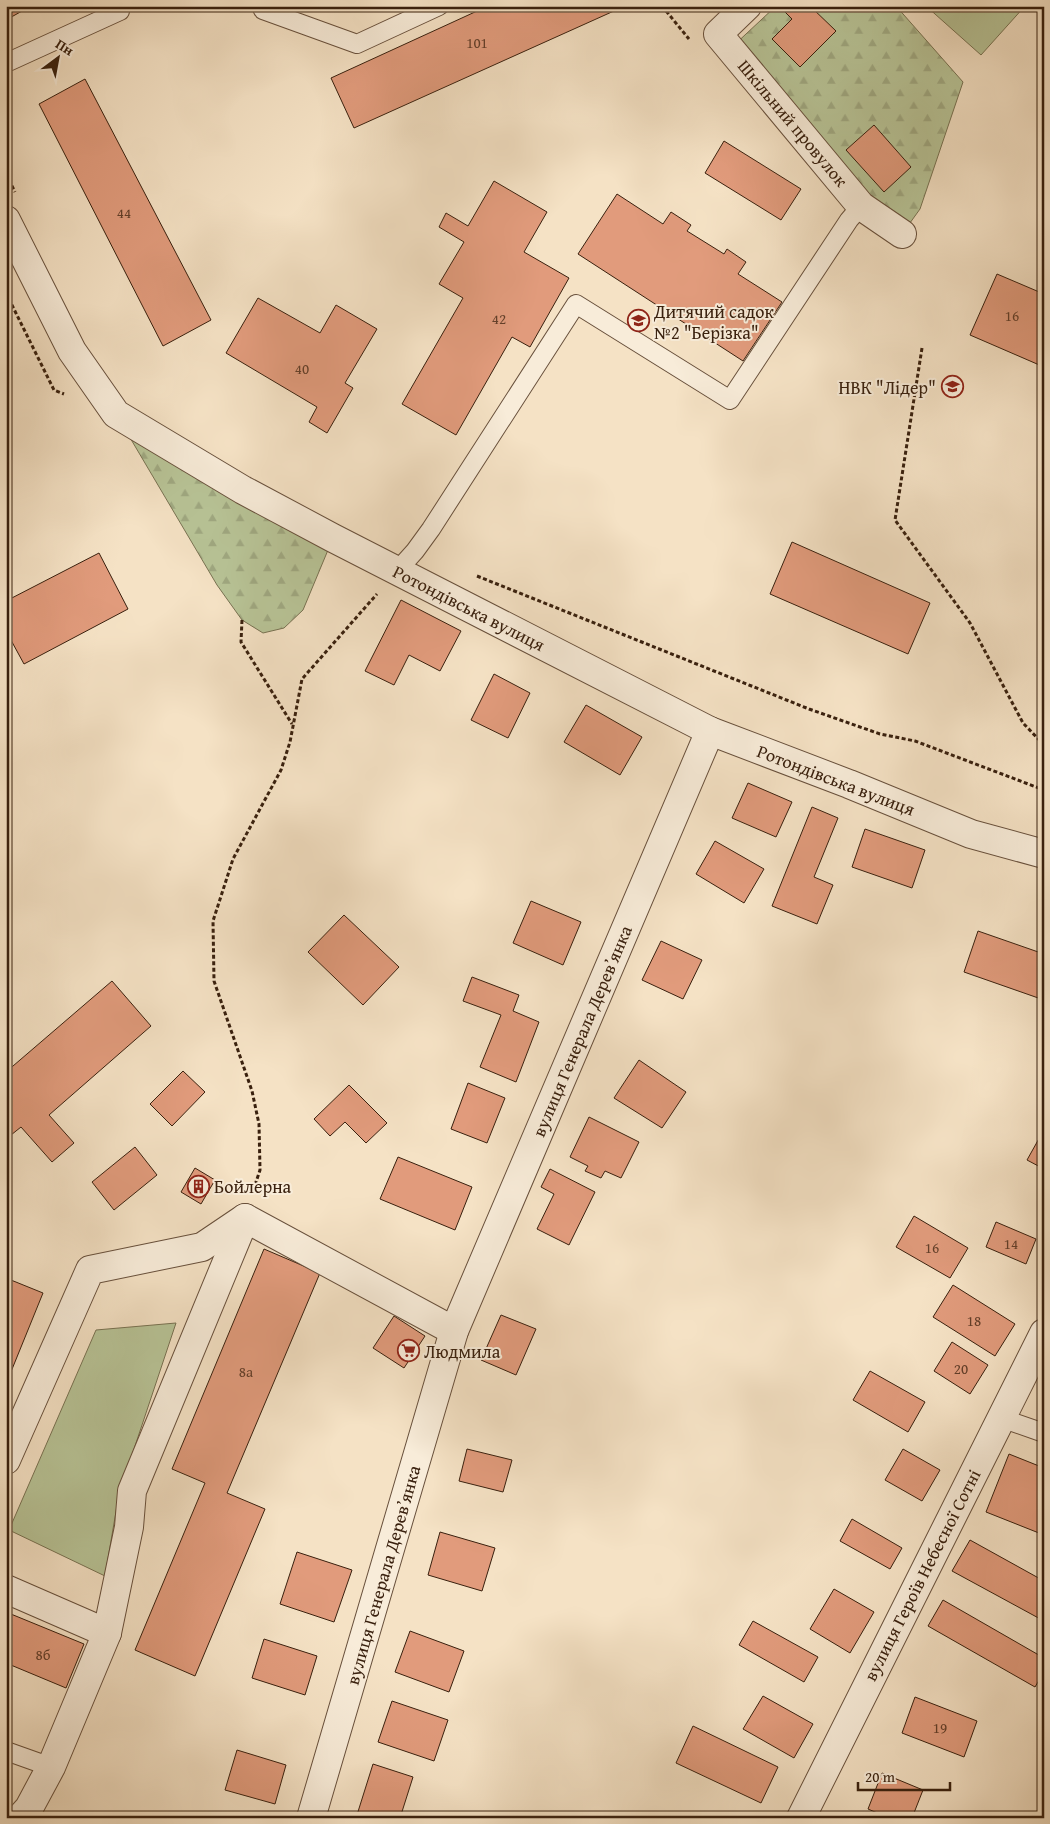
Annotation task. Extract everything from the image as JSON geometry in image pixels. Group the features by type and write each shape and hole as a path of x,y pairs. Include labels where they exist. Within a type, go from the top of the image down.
{"street":[{"name":"Шкільний провулок","path":"747,6 718,34 861,206 902,234"},
{"name":"Ротондівська вулиця","path":"6,220 72,351 116,414 243,490 710,731 971,834 1044,854"},
{"name":"вулиця Генерала Деревʼянка","path":"311,1818 454,1332 710,731"},
{"path":"245,1218 454,1332"},
{"path":"6,1460 90,1270 202,1247 245,1218"},
{"path":"20,1818 29,1808 51,1767 107,1633 129,1527 132,1491 245,1218"},
{"name":"вулиця Героїв Небесної Сотні","path":"801,1818 1044,1333"},
{"path":"6,1589 107,1633"}],"lane":[{"path":"6,63 120,11 121,6"},
{"path":"260,6 263,10 357,44 440,6"},
{"path":"397,571 416,551 431,529 576,304 730,400 849,220 861,206"},
{"path":"1001,1418 1044,1433"},
{"path":"6,1751 51,1767"}],"path":[{"path":"922,348 895,520 970,623 1023,723 1044,745"},
{"path":"245,1218 260,1170 259,1124 252,1091 214,981 213,921 233,859 281,770 290,742 302,679 397,571"},
{"path":"470,573 809,709 880,734 915,741 1044,790"},
{"path":"242,620 241,642 293,724"}],"green space":[{"path":"776,6 896,6 963,82 920,209 902,234 731,48"},
{"path":"926,6 1025,6 981,55"},
{"path":"116,414 333,538 303,610 284,628 263,633 242,620 217,585"},
{"path":"176,1323 119,1494 105,1576 9,1530 96,1330"}],"building":[{"path":"6,6 31,6 6,20"},
{"path":"488,6 625,6 354,128 331,78"},
{"path":"787,6 810,6 836,31 800,67 772,39 792,19 783,10"},
{"path":"85,79 211,320 163,346 39,104"},
{"path":"874,125 911,167 884,192 846,150"},
{"path":"724,141 801,189 781,220 705,173"},
{"path":"494,181 547,212 524,252 569,278 530,347 512,337 456,435 402,404 463,298 439,284 464,242 439,227 446,213 468,226"},
{"path":"617,194 663,224 671,212 691,225 687,231 724,254 727,249 746,262 738,274 782,302 743,361 578,254"},
{"path":"997,274 1044,294 1044,367 970,335"},
{"path":"258,298 320,333 336,305 377,329 345,383 353,388 327,433 309,422 317,407 226,353"},
{"path":"792,542 930,603 908,654 770,594"},
{"path":"99,553 128,609 24,664 6,631 6,601"},
{"path":"401,600 461,631 440,671 409,655 394,685 365,671"},
{"path":"494,674 530,693 508,738 471,720"},
{"path":"586,705 642,737 620,775 564,742"},
{"path":"748,783 792,802 776,837 732,818"},
{"path":"812,807 838,818 814,877 833,885 817,924 772,906"},
{"path":"865,829 925,850 912,888 852,867"},
{"path":"715,841 764,869 744,903 696,874"},
{"path":"531,901 581,922 563,965 513,943"},
{"path":"344,915 399,967 363,1005 308,952"},
{"path":"978,931 1044,954 1044,1000 964,972"},
{"path":"661,941 702,960 683,999 642,980"},
{"path":"472,977 519,995 513,1011 539,1022 516,1082 480,1067 501,1015 463,1001"},
{"path":"112,981 151,1026 49,1115 74,1143 52,1162 21,1127 6,1139 6,1072"},
{"path":"639,1060 686,1092 662,1128 614,1098"},
{"path":"183,1071 205,1092 172,1126 150,1104"},
{"path":"468,1083 505,1098 487,1143 451,1129"},
{"path":"349,1085 387,1123 366,1143 345,1122 330,1136 314,1119"},
{"path":"589,1117 639,1142 621,1178 605,1171 601,1178 585,1171 588,1166 570,1157"},
{"path":"1041,1135 1044,1137 1044,1169 1027,1160"},
{"path":"135,1147 157,1175 114,1210 92,1182"},
{"path":"398,1157 472,1187 455,1230 380,1199"},
{"name":"Бойлерна","path":"195,1168 215,1180 201,1204 181,1192"},
{"path":"550,1169 595,1192 569,1245 537,1229 554,1194 541,1187"},
{"path":"914,1216 968,1248 950,1278 896,1247"},
{"path":"996,1222 1036,1239 1026,1264 986,1247"},
{"path":"264,1249 320,1273 227,1493 265,1509 195,1676 135,1650 205,1483 172,1469"},
{"path":"6,1278 43,1293 6,1384"},
{"path":"953,1285 1015,1324 995,1356 933,1317"},
{"path":"501,1315 536,1329 516,1375 481,1360"},
{"path":"394,1316 425,1336 404,1368 373,1348"},
{"path":"952,1342 988,1365 970,1394 934,1371"},
{"path":"870,1371 925,1402 908,1432 853,1400"},
{"path":"467,1449 512,1460 503,1492 459,1481"},
{"path":"903,1449 940,1470 922,1501 885,1480"},
{"path":"1009,1454 1044,1468 1044,1535 986,1512"},
{"path":"852,1519 902,1548 890,1569 840,1541"},
{"path":"440,1532 495,1548 482,1591 428,1575"},
{"path":"970,1540 1044,1581 1044,1621 952,1571"},
{"path":"297,1552 352,1570 334,1622 280,1604"},
{"path":"834,1589 874,1612 850,1653 810,1629"},
{"path":"943,1600 1044,1658 1044,1672 1035,1687 928,1626"},
{"path":"6,1612 84,1644 66,1688 6,1663"},
{"path":"753,1621 818,1657 804,1682 739,1645"},
{"path":"410,1631 464,1651 449,1692 395,1672"},
{"path":"264,1639 317,1656 305,1695 252,1678"},
{"path":"763,1696 813,1724 794,1758 743,1729"},
{"path":"915,1697 977,1721 964,1757 902,1733"},
{"path":"392,1701 448,1720 434,1761 378,1742"},
{"path":"693,1726 778,1767 761,1803 676,1763"},
{"path":"237,1750 286,1765 275,1804 225,1790"},
{"path":"373,1764 413,1777 400,1818 356,1818"},
{"path":"882,1773 923,1790 912,1818 889,1818 868,1809"}],"place":[{"name":"Дитячий садок №2 \"Берізка\"","path":"638,321"},
{"name":"НВК \"Лідер\"","path":"952,387"},
{"name":"Бойлерна","path":"198,1186"},
{"name":"Людмила","path":"408,1351"}]}
